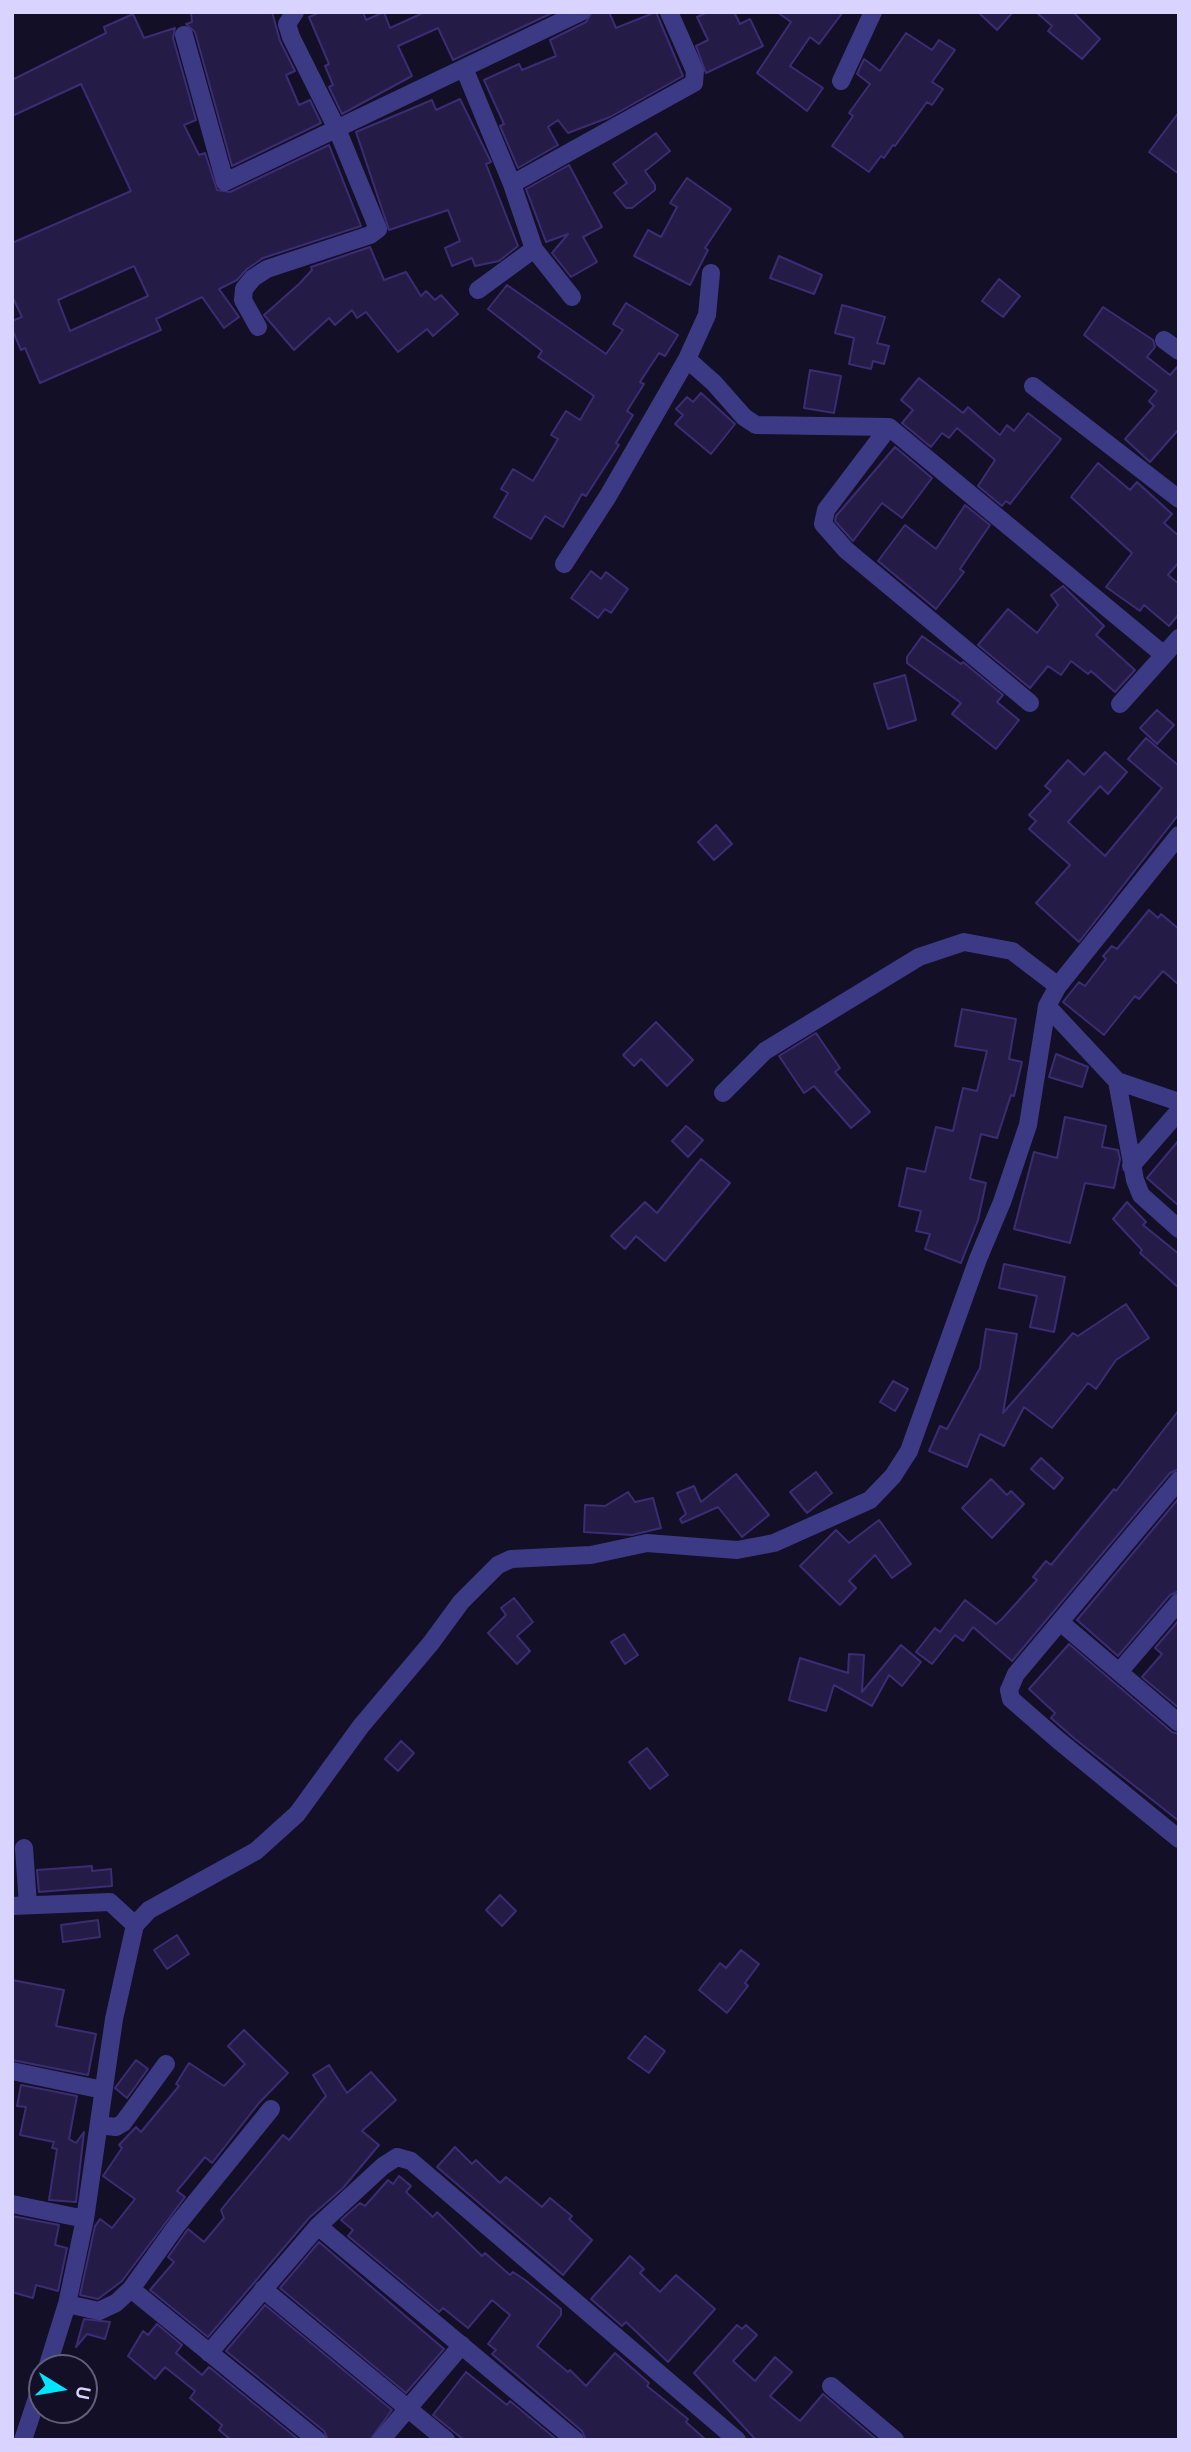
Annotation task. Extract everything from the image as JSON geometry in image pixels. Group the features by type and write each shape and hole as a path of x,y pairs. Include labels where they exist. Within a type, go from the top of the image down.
{"street":[{"path":"258,327 243,300 244,289 253,278 267,269 370,235 378,229 337,129 290,37 287,24 295,12"},
{"path":"184,35 225,182 581,12"},
{"path":"512,184 694,83 695,71 669,12"},
{"path":"841,81 873,12"},
{"path":"464,68 512,184 534,249 572,297"},
{"path":"478,290 534,249"},
{"path":"564,564 608,496 687,359 707,315 711,273"},
{"path":"1164,340 1179,351"},
{"path":"687,359 714,383 744,417 756,425 889,427 1164,655"},
{"path":"1033,386 1179,499"},
{"path":"889,427 826,510 823,524 846,550 1030,703"},
{"path":"1120,704 1179,638"},
{"path":"51,2354 67,2304 85,2219 119,1992 135,1925 149,1910 256,1851 297,1814 361,1726 461,1602 498,1565 511,1559 591,1555 648,1544 737,1550 774,1542 870,1500 893,1476 909,1451 1028,1125 1047,1006 1058,986 1179,835"},
{"path":"723,1093 765,1051 919,957 964,942 1012,951 1058,986"},
{"path":"1047,1006 1118,1081 1179,1102"},
{"path":"1118,1081 1127,1124 1131,1166 1141,1195 1179,1229"},
{"path":"1131,1166 1179,1111"},
{"path":"1179,1480 1011,1681 1012,1699 1179,1839"},
{"path":"1119,1672 1179,1602"},
{"path":"1060,1622 1179,1723"},
{"path":"24,1848 20,1906 110,1902 135,1925"},
{"path":"99,2125 116,2127 123,2123 166,2064"},
{"path":"12,2071 103,2090"},
{"path":"67,2304 99,2311 116,2303 131,2289 177,2225 271,2109"},
{"path":"209,2353 318,2226 383,2166 397,2157 411,2161 733,2439"},
{"path":"12,2204 85,2219"},
{"path":"318,2226 575,2440"},
{"path":"131,2289 317,2440"},
{"path":"263,2289 446,2440"},
{"path":"381,2440 410,2410 462,2345"},
{"path":"831,2386 895,2440"}],"building":[{"path":"191,12 272,12 280,41 295,71 286,75 299,105 310,100 321,123 232,166 195,32 186,24 192,22"},
{"path":"321,12 363,12 366,20 384,12 390,28 425,12 554,12 453,60 438,28 398,46 412,76 342,114 329,87 333,85 325,66 329,64 309,17"},
{"path":"592,12 609,12 616,28 656,12 683,76 610,117 568,133 558,120 548,127 558,145 518,168 500,126 504,124 484,80 519,64 522,70 556,56 550,40 586,22"},
{"path":"708,12 734,12 740,24 750,19 763,46 706,73 696,46 708,40 697,17"},
{"path":"777,12 843,12 819,44 810,37 790,66 823,88 807,111 757,73 791,22"},
{"path":"978,12 1013,12 997,30"},
{"path":"1036,12 1073,12 1100,39 1082,59 1048,31 1052,26"},
{"path":"133,14 144,38 175,28 173,38 196,120 184,125 199,155 205,153 217,190 230,192 329,145 361,226 263,258 237,280 219,289 239,317 224,328 202,297 156,319 161,330 40,383 25,348 21,350 12,329 12,321 22,317 12,296 12,243 131,191 81,84 12,116 12,80 106,33 104,27","holes":["134,266 148,296 70,331 58,300"]},
{"path":"906,33 932,50 939,40 955,50 932,82 943,89 932,105 927,102 895,146 893,145 884,158 881,156 869,172 832,146 853,116 849,113 870,84 857,74 864,59 880,71"},
{"path":"460,99 491,162 486,164 518,246 499,261 475,266 472,258 452,266 445,248 460,241 448,210 389,230 356,132 432,100 436,110"},
{"path":"1179,112 1179,174 1149,152"},
{"path":"656,133 670,151 645,171 655,185 655,190 632,208 626,208 614,193 627,183 613,164"},
{"path":"569,165 602,227 583,237 597,262 571,277 552,253 568,234 546,242 526,189"},
{"path":"687,178 731,209 705,248 708,250 690,285 634,256 648,230 661,237 677,207 670,203"},
{"path":"370,247 384,280 406,272 421,296 426,291 435,300 441,295 458,314 433,336 427,329 398,352 366,312 357,318 352,310 335,325 329,318 294,350 264,315 299,284 312,270 311,267"},
{"path":"779,256 822,275 814,294 770,278"},
{"path":"999,279 1020,296 1003,317 982,301"},
{"path":"507,285 606,354 623,330 613,324 626,303 678,335 665,356 659,353 640,382 644,384 627,411 633,415 616,443 619,445 586,496 582,494 563,527 545,516 531,539 494,517 508,493 501,489 513,469 533,481 558,439 551,435 566,411 580,420 594,396 538,357 542,351 488,309"},
{"path":"842,305 885,317 877,343 889,346 884,364 873,361 871,369 849,364 854,338 835,333"},
{"path":"1103,307 1153,340 1155,347 1147,357 1170,375 1179,365 1179,429 1150,462 1125,439 1154,406 1149,401 1157,391 1084,335"},
{"path":"810,370 841,376 834,413 804,408"},
{"path":"919,378 963,413 968,407 1000,435 1007,425 1014,431 1028,413 1061,439 1010,504 1006,501 1002,506 978,486 995,460 957,428 949,438 942,433 931,447 902,423 913,410 901,400"},
{"path":"701,393 735,424 711,454 675,424 683,415 676,409 687,397 693,402"},
{"path":"895,447 932,478 902,518 882,503 853,541 835,521 836,516"},
{"path":"1098,463 1130,490 1137,482 1172,514 1164,523 1179,536 1179,562 1168,575 1179,584 1179,614 1169,626 1144,605 1140,611 1106,587 1132,553 1071,497"},
{"path":"965,505 990,525 960,569 964,572 936,609 878,561 905,525 936,549"},
{"path":"591,571 601,579 606,572 628,589 611,613 605,609 598,618 571,598"},
{"path":"1063,586 1104,626 1096,635 1135,670 1115,692 1091,671 1088,674 1071,661 1061,675 1048,666 1030,688 978,645 1008,609 1037,633 1058,605 1051,595"},
{"path":"922,636 961,664 963,662 1003,695 997,702 1019,720 996,749 952,714 961,703 907,663 907,657"},
{"path":"905,675 916,720 888,729 874,684"},
{"path":"1157,710 1174,725 1157,744 1140,728"},
{"path":"1146,738 1179,766 1179,814 1079,942 1036,903 1070,865 1029,829 1036,821 1029,815 1051,791 1045,786 1068,760 1084,775 1105,752 1127,772 1108,794 1100,786 1068,822 1105,856 1162,788 1128,759"},
{"path":"716,825 732,844 714,860 698,842"},
{"path":"1149,910 1158,918 1161,914 1179,929 1179,985 1163,971 1139,999 1135,996 1104,1035 1063,1002 1079,982 1085,986 1106,959 1103,956 1112,946 1117,949"},
{"path":"962,1009 1016,1019 1009,1059 1022,1062 1014,1096 1011,1095 997,1138 981,1134 970,1179 986,1183 978,1220 961,1263 925,1249 930,1234 916,1231 921,1211 899,1206 907,1168 925,1172 936,1127 953,1131 963,1088 977,1091 987,1051 955,1046"},
{"path":"656,1022 693,1060 667,1086 641,1059 634,1066 623,1055"},
{"path":"816,1033 840,1068 835,1072 870,1112 851,1128 814,1086 804,1093 779,1056"},
{"path":"1056,1054 1088,1067 1082,1087 1049,1077"},
{"path":"1065,1117 1106,1126 1102,1147 1118,1150 1120,1159 1114,1188 1085,1183 1070,1243 1014,1229 1034,1152 1057,1158"},
{"path":"686,1126 703,1140 688,1157 672,1141"},
{"path":"1179,1140 1179,1206 1147,1178"},
{"path":"701,1159 730,1183 665,1261 636,1236 625,1249 611,1236 645,1202 657,1213"},
{"path":"1127,1202 1146,1222 1143,1225 1179,1254 1179,1288 1140,1253 1142,1250 1113,1219"},
{"path":"1004,1264 1065,1277 1054,1332 1030,1327 1037,1296 999,1288"},
{"path":"1126,1304 1149,1338 1116,1360 1096,1389 1088,1383 1052,1428 1024,1407 1004,1446 980,1434 967,1467 929,1451 940,1426 947,1429 980,1368 986,1329 1017,1334 1003,1413 1073,1333 1078,1336"},
{"path":"893,1381 908,1389 895,1411 880,1402"},
{"path":"1179,1410 1179,1469 1170,1473 1012,1661 973,1627 963,1641 955,1635 932,1664 916,1652 935,1628 940,1632 965,1600 996,1624 1002,1619 1037,1580 1033,1577 1046,1561 1051,1565 1114,1489 1116,1491"},
{"path":"1041,1458 1063,1478 1054,1489 1031,1469"},
{"path":"816,1472 832,1493 807,1513 790,1492"},
{"path":"736,1474 769,1515 742,1537 718,1507 682,1523 680,1519 686,1514 677,1493 694,1486 701,1502"},
{"path":"991,1479 1007,1495 1011,1491 1024,1504 992,1538 962,1508"},
{"path":"628,1492 635,1502 653,1498 661,1528 632,1535 584,1532 585,1505 605,1506"},
{"path":"1179,1498 1179,1591 1170,1595 1118,1656 1077,1620"},
{"path":"879,1520 911,1564 892,1578 875,1555 849,1581 856,1588 840,1605 800,1566 836,1530 849,1543"},
{"path":"514,1598 533,1622 517,1636 530,1651 517,1664 488,1633 506,1615 501,1608"},
{"path":"1179,1620 1179,1708 1142,1677 1162,1654 1155,1648"},
{"path":"624,1634 638,1655 625,1664 611,1642"},
{"path":"1069,1644 1172,1732 1179,1734 1179,1821 1051,1718 1055,1713 1029,1689"},
{"path":"901,1645 921,1662 902,1686 889,1675 872,1706 834,1685 826,1711 789,1700 800,1658 848,1673 849,1654 864,1655 862,1692"},
{"path":"401,1741 414,1753 398,1771 385,1759"},
{"path":"647,1748 668,1775 650,1789 629,1762"},
{"path":"92,1866 92,1871 111,1869 112,1886 39,1892 37,1870"},
{"path":"500,1895 516,1911 502,1926 486,1910"},
{"path":"98,1920 100,1937 63,1942 61,1925"},
{"path":"177,1935 189,1954 167,1969 154,1950"},
{"path":"741,1950 759,1964 745,1983 748,1986 727,2013 699,1990 720,1963 726,1968"},
{"path":"12,1980 64,1990 56,2026 96,2034 88,2075 12,2060"},
{"path":"244,2030 288,2073 259,2103 212,2163 205,2157 177,2191 185,2197 122,2281 98,2299 80,2295 95,2226 100,2219 112,2228 135,2199 103,2176 122,2148 119,2145 136,2127 141,2132 179,2086 176,2084 189,2063 224,2086 245,2064 228,2046"},
{"path":"645,2036 665,2051 649,2073 628,2058"},
{"path":"136,2060 148,2069 127,2098 115,2088"},
{"path":"329,2065 347,2093 371,2072 396,2100 362,2131 379,2145 343,2188 309,2218 208,2337 150,2290 174,2262 168,2257 188,2229 204,2242 224,2218 221,2210 283,2135 289,2140 326,2096 313,2075"},
{"path":"21,2085 77,2096 69,2139 76,2143 84,2132 76,2202 49,2200 57,2149 52,2148 54,2142 20,2135 26,2107 17,2106"},
{"path":"455,2147 472,2164 476,2160 500,2183 506,2177 542,2207 550,2198 572,2216 569,2219 592,2240 563,2275 437,2167"},
{"path":"399,2176 411,2186 406,2192 433,2217 437,2212 482,2256 485,2253 510,2275 513,2272 525,2280 561,2309 561,2315 537,2346 568,2372 570,2370 586,2386 615,2353 649,2383 647,2386 688,2419 686,2422 706,2440 586,2440 582,2431 492,2354 496,2350 488,2344 510,2315 492,2300 468,2328 443,2308 439,2312 348,2236 353,2230 341,2220 360,2203 365,2206 388,2180 393,2184"},
{"path":"12,2216 59,2225 55,2245 67,2248 58,2291 36,2285 33,2298 12,2292"},
{"path":"319,2242 444,2349 406,2393 280,2288"},
{"path":"630,2256 644,2269 640,2273 660,2292 676,2275 715,2309 668,2362 626,2322 622,2326 591,2299"},
{"path":"265,2305 392,2410 370,2440 328,2440 324,2431 226,2351"},
{"path":"84,2319 110,2322 105,2339 87,2334 76,2347"},
{"path":"157,2324 182,2345 176,2353 202,2375 209,2367 299,2440 231,2440 219,2430 222,2425 190,2398 195,2391 165,2367 155,2379 128,2356 143,2331 148,2335"},
{"path":"737,2325 742,2329 746,2325 757,2335 733,2361 755,2381 775,2357 792,2372 770,2396 800,2421 823,2394 877,2440 756,2440 694,2373"},
{"path":"466,2372 507,2405 510,2401 557,2440 464,2440 433,2415"}]}
